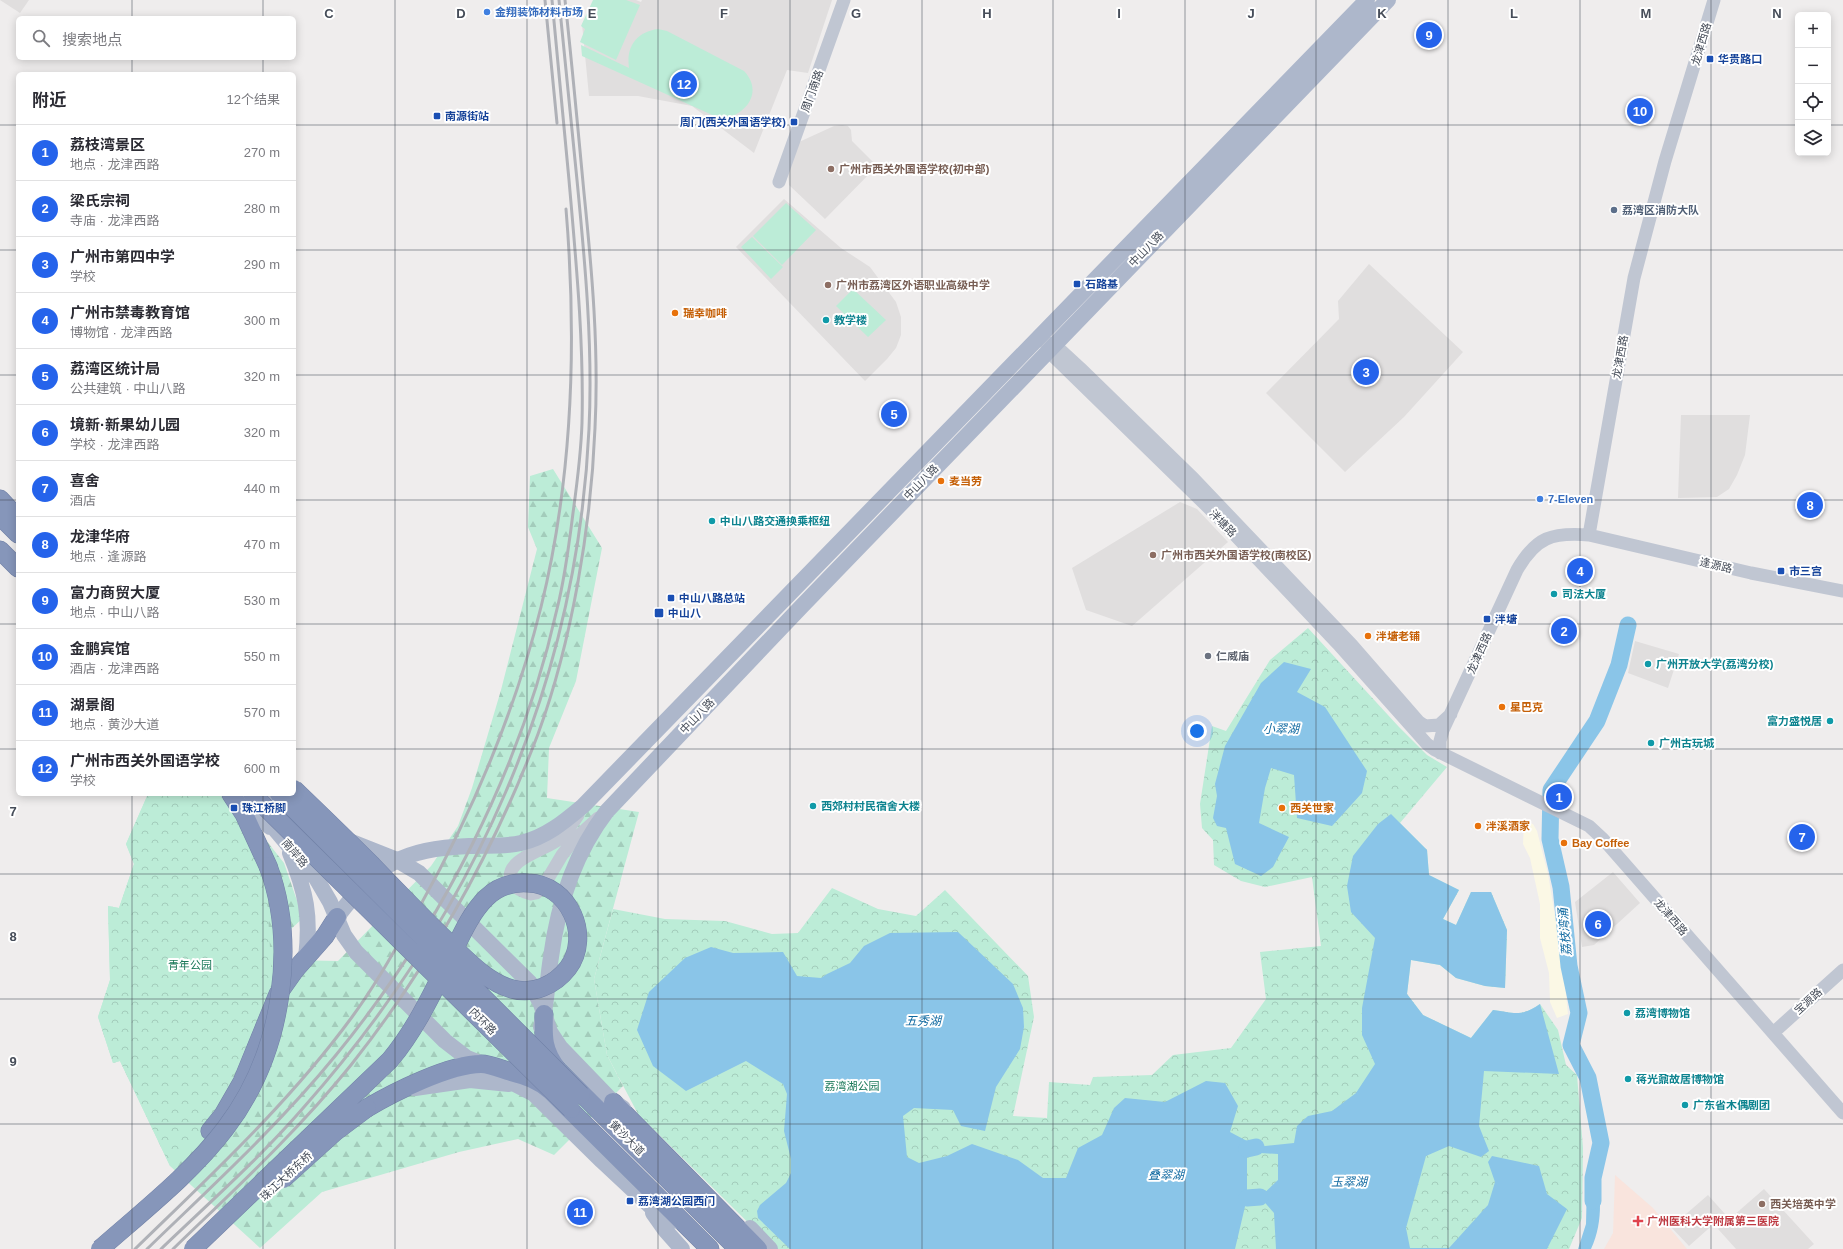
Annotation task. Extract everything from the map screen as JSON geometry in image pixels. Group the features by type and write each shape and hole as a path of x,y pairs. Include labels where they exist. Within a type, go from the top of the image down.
{"highway":[{"path":"0,499 16,530"},
{"path":"0,550 16,566"},
{"path":"193,1249 390,1060 408,1037 423,1011 454,949 454,948 458,942 470,918 486,898 494,891 504,886 519,882 543,885 560,896 572,912 578,930 577,949 570,966 563,974 548,985 537,989 524,991 503,986 491,979 462,956 457,951 454,948 410,904 369,862 296,792"},
{"path":"100,1249 172,1185 215,1143 247,1098 270,1047 276,1024 283,976 281,918 276,892 268,866 244,814 232,796"},
{"name":"内环路","path":"254,796 711,1249"},
{"name":"内环路","path":"281,796 737,1249"},
{"path":"94,1249 168,1177 210,1131 223,1114 242,1082 278,994 325,936 337,917"},
{"name":"黄沙大道","path":"544,1014 546,1050 550,1060 564,1065 737,1249"},
{"name":"黄沙大道","path":"482,1064 532,1086 672,1220 711,1249"},
{"name":"珠江大桥东桥","path":"208,1249 330,1136 367,1108 402,1090 449,1071 482,1064"},
{"path":"614,1102 758,1249"},
{"path":"672,1220 694,1249"}],"main road":[{"name":"中山八路","path":"337,917 358,890 381,869 397,860 425,850 521,843 554,830 583,806 862,522 1367,0"},
{"name":"中山八路","path":"482,1064 503,1063 510,1061 534,1041 539,1033 544,1014 553,939 566,886 585,843 607,811 1068,330 1388,0"},
{"path":"0,526 16,542"},
{"path":"0,542 16,558"},
{"path":"0,560 16,576"},
{"path":"238,796 284,840 303,887 306,901 308,919 306,958"},
{"name":"南岸路","path":"248,796 311,872 324,890 344,935 366,962 453,1048 467,1058 482,1064 500,1076"},
{"name":"南岸路","path":"269,796 334,857 350,864 381,869"},
{"path":"292,796 316,819 338,836 397,860 419,873 430,882 522,975 535,992 544,1014"},
{"path":"564,1065 656,1134 770,1249"},
{"path":"402,1090 500,1076 532,1086 646,1202 665,1230 682,1249"},
{"path":"470,1080 532,1086"},
{"path":"646,1202 672,1220"}],"street":[{"name":"周门南路","path":"779,182 844,0"},
{"name":"龙津西路","path":"1714,0 1665,161 1634,278 1589,535 1566,533 1551,536 1534,547 1523,559 1443,730 1440,749 1452,759 1589,826 1617,854 1674,922 1843,1113"},
{"path":"1068,330 1068,344 1070,352 1080,368"},
{"path":"1035,342 1051,348 1080,368 1240,526 1352,645 1419,722 1440,749"},
{"name":"泮塘路","path":"1051,348 1217,516 1338,644 1427,744 1440,749"},
{"name":"逢源路","path":"1589,535 1752,573 1843,591"},
{"path":"1419,722 1425,726 1439,725 1451,714"},
{"path":"583,806 574,821 558,839 543,849 521,858 515,864 510,877 514,886 518,890 531,894 541,890 572,841 607,811"},
{"path":"311,872 324,869 334,857"},
{"name":"宝源路","path":"1773,1033 1843,970"},
{"path":"532,1086 564,1065"}],"shaded area":[{"path":"0,0 29,0 20,13"},
{"path":"597,0 636,0 641,2 642,0 832,0 808,73 787,70 754,153 692,106 638,96 589,96 582,24"},
{"name":"广州市西关外国语学校(初中部)","path":"834,126 848,126 851,130 852,141 877,166 825,219 789,185 788,173 799,142"},
{"name":"广州市荔湾区外语职业高级中学","path":"784,199 841,248 870,267 896,302 901,317 901,335 896,348 865,381 736,247"},
{"path":"1369,264 1463,352 1404,417 1345,472 1266,393 1339,319 1338,301"},
{"path":"1681,415 1750,415 1745,455 1737,475 1729,489 1717,497 1678,498"},
{"name":"广州市西关外国语学校(南校区)","path":"1180,502 1197,509 1228,542 1132,626 1086,610 1072,568"},
{"path":"1635,641 1679,654 1668,688 1628,673"},
{"path":"1524,821 1533,824 1537,831 1548,874 1562,958 1568,1014 1557,1018 1550,1002 1549,973 1540,938 1540,904 1530,858 1523,844"},
{"path":"1613,872 1640,903 1594,945 1582,947 1575,902"},
{"name":"广州医科大学附属第三医院","path":"1615,1175 1653,1208 1687,1249 1604,1249 1613,1233"},
{"name":"西关培英中学","path":"1764,1189 1814,1244 1808,1249 1736,1249 1718,1229"},
{"path":"1708,1195 1725,1214 1689,1246 1671,1227"}],"green space":[{"path":"593,0 626,0 640,5 616,60 580,42 585,29 581,26"},
{"path":"658,29 667,31 744,71 750,79 752,87 752,95 745,108 730,117 721,119 582,56 581,45 629,68 629,53 634,42 644,33"},
{"path":"786,203 816,230 782,265 753,236"},
{"path":"752,237 783,267 771,279 741,247"},
{"path":"853,289 886,320 868,337 836,306"},
{"path":"553,469 602,548 576,681 549,748 547,798 639,812 594,979 607,1055 623,1086 554,1155 518,1139 459,1152 322,1192 260,1248 170,1166 120,1061 113,1063 98,1017 110,980 108,906 119,908 134,864 126,844 147,796 150,796 216,879 241,808 284,863 303,918 290,930 289,960 338,961 431,866 458,826 472,788 501,690 537,549 528,527 530,476"},
{"name":"荔湾湖公园","path":"1308,628 1399,727 1427,755 1447,767 1400,823 1427,850 1429,875 1459,890 1443,919 1456,925 1471,892 1491,892 1507,930 1505,988 1485,986 1456,978 1440,965 1411,960 1407,994 1423,1015 1471,1038 1493,1010 1518,1013 1528,1011 1540,1004 1558,1030 1566,1065 1577,1075 1583,1148 1582,1218 1569,1249 775,1249 638,1114 607,1055 594,979 613,909 665,919 725,921 772,934 798,933 832,888 878,909 916,916 945,890 1028,976 1034,1017 1013,1116 1047,1118 1049,1082 1090,1085 1093,1077 1152,1075 1173,1055 1231,1048 1266,999 1260,952 1321,946 1312,877 1265,887 1241,881 1214,865 1213,840 1202,828 1200,804 1212,726 1226,731 1270,660"},
{"name":"青年公园","path":"147,796 221,796 237,819 253,854 267,896 272,983 247,1047 212,1119 170,1166 120,1061 113,1063 98,1017 110,980 108,906 119,908 134,864 126,844"}],"water":[{"name":"小翠湖","path":"1284,662 1311,669 1297,692 1325,707 1367,771 1362,793 1332,826 1297,818 1294,775 1271,768 1265,788 1259,823 1289,837 1273,867 1261,876 1235,864 1226,828 1217,826 1213,818 1217,796 1215,784 1225,746 1261,683"},
{"name":"玉翠湖","path":"1391,814 1427,850 1429,875 1459,890 1443,919 1456,925 1471,892 1491,892 1507,930 1505,988 1485,986 1456,978 1440,965 1411,960 1407,994 1423,1015 1471,1038 1493,1010 1518,1013 1528,1011 1540,1004 1559,1074 1484,1071 1479,1126 1489,1151 1481,1157 1449,1146 1426,1156 1406,1228 1410,1248 1449,1248 1488,1205 1495,1182 1488,1162 1492,1156 1539,1166 1547,1194 1567,1209 1547,1249 1276,1249 1274,1213 1260,1197 1278,1180 1278,1154 1261,1153 1256,1147 1294,1143 1297,1126 1308,1116 1332,1111 1356,1093 1375,1064 1362,1035 1362,1008 1375,938 1351,912 1347,886 1353,856 1378,824"},
{"name":"五秀湖","path":"958,932 1013,984 1023,1008 1024,1027 1020,1049 996,1087 985,1131 961,1126 953,1110 914,1108 903,1116 907,1157 919,1163 947,1156 972,1144 1018,1160 1043,1178 1066,1178 1078,1148 1102,1135 1114,1108 1125,1098 1165,1102 1206,1081 1225,1083 1238,1106 1230,1132 1247,1141 1247,1198 1235,1249 790,1249 758,1218 757,1211 760,1205 786,1183 791,1173 791,1159 784,1131 787,1094 783,1084 746,1061 686,1091 653,1066 637,1030 649,992 685,958 711,947 733,953 783,952 797,976 821,978 850,963 864,946 890,933"},
{"path":"1598,1177 1600,1213 1595,1240 1591,1249 1578,1249 1586,1224 1587,1180"}],"waterway":[{"name":"荔枝湾涌","path":"1593,1201 1593,1178 1601,1143 1588,1078 1571,1045 1579,1013 1569,966 1561,887 1550,839 1551,790 1597,721 1619,665 1628,625"},
{"path":"1247,1149 1256,1147"},
{"path":"1247,1198 1260,1197"}],"railway":[{"path":"545,0 557,123"},
{"path":"147,1249 292,1106 336,1055 374,1006 442,901 472,845 499,787 522,729 541,669 565,573 581,446 582,423 582,362 579,302 552,0"},
{"path":"161,1249 252,1162 304,1107 364,1034 418,957 465,876 505,793 538,706 563,616 580,524 589,429 590,398 589,335 585,273 559,0"},
{"path":"173,1249 265,1160 331,1089 380,1027 407,988 433,948 480,865 520,778 538,734 550,698 561,661 578,583 593,466 596,399 592,281 565,0"},
{"path":"135,1249 276,1109 328,1049 352,1017 388,963 439,871 490,761 518,685 541,607 552,558 560,509 570,409 571,309 566,209"}],"place":[{"name":"金翔装饰材料市场","path":"487,12"},
{"name":"富力商贸大厦","path":"1429,35"},
{"name":"华贵路口","path":"1710,59"},
{"name":"广州市西关外国语学校","path":"684,84"},
{"name":"金鹏宾馆","path":"1640,111"},
{"name":"南源街站","path":"437,116"},
{"name":"周门(西关外国语学校)","path":"794,122"},
{"name":"广州市西关外国语学校(初中部)","path":"831,169"},
{"name":"荔湾区消防大队","path":"1614,210"},
{"name":"石路基","path":"1077,284"},
{"name":"广州市荔湾区外语职业高级中学","path":"828,285"},
{"name":"瑞幸咖啡","path":"675,313"},
{"name":"教学楼","path":"826,320"},
{"name":"广州市第四中学","path":"1366,372"},
{"name":"荔湾区统计局","path":"894,414"},
{"name":"麦当劳","path":"941,481"},
{"name":"7-Eleven","path":"1540,499"},
{"name":"龙津华府","path":"1810,505"},
{"name":"中山八路交通换乘枢纽","path":"712,521"},
{"name":"广州市西关外国语学校(南校区)","path":"1153,555"},
{"name":"广州市禁毒教育馆","path":"1580,571"},
{"name":"市三宫","path":"1781,571"},
{"name":"司法大厦","path":"1554,594"},
{"name":"中山八路总站","path":"671,598"},
{"name":"中山八","path":"659,613"},
{"name":"泮塘","path":"1487,619"},
{"name":"梁氏宗祠","path":"1564,631"},
{"name":"泮塘老铺","path":"1368,636"},
{"name":"仁威庙","path":"1208,656"},
{"name":"广州开放大学(荔湾分校)","path":"1648,664"},
{"name":"星巴克","path":"1502,707"},
{"name":"富力盛悦居","path":"1830,721"},
{"name":"广州古玩城","path":"1651,743"},
{"name":"荔枝湾景区","path":"1559,797"},
{"name":"西郊村村民宿舍大楼","path":"813,806"},
{"name":"珠江桥脚","path":"234,808"},
{"name":"西关世家","path":"1282,808"},
{"name":"泮溪酒家","path":"1478,826"},
{"name":"喜舍","path":"1802,837"},
{"name":"Bay Coffee","path":"1564,843"},
{"name":"境新·新果幼儿园","path":"1598,924"},
{"name":"荔湾博物馆","path":"1627,1013"},
{"name":"蒋光鼐故居博物馆","path":"1628,1079"},
{"name":"广东省木偶剧团","path":"1685,1105"},
{"name":"荔湾湖公园西门","path":"630,1201"},
{"name":"西关培英中学","path":"1762,1204"},
{"name":"湖景阁","path":"580,1212"},
{"name":"广州医科大学附属第三医院","path":"1638,1221"}],"water label":[{"name":"叠翠湖","path":"1166,1175"}]}
